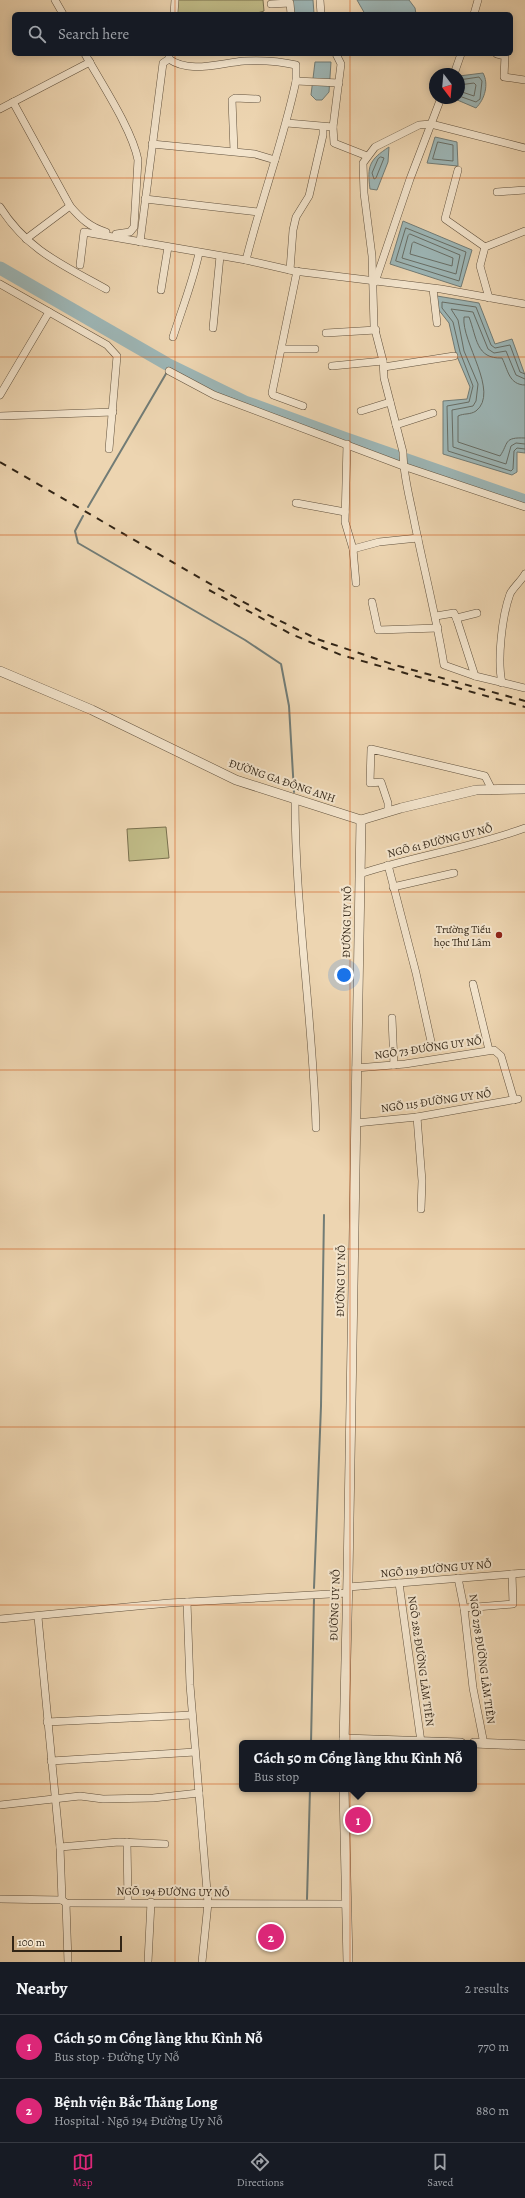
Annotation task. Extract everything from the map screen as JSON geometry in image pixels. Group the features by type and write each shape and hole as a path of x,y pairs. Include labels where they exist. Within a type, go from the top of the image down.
{"street":[{"path":"55,0 62,12"},
{"path":"174,12 175,0"},
{"path":"320,0 321,12"},
{"path":"475,12 478,0"},
{"path":"271,4 290,3 291,12"},
{"path":"13,102 70,206 81,219 94,228 120,234 130,232 134,227 138,160 136,150 86,56"},
{"path":"337,56 341,64 337,83 333,127 334,143 367,156"},
{"path":"456,68 460,56"},
{"path":"504,56 504,77 525,80"},
{"path":"140,242 162,63 169,57 176,64 201,67 245,61 275,61 296,65 296,81 287,123 258,212 246,260"},
{"path":"0,109 90,62"},
{"path":"296,81 337,83"},
{"path":"234,151 232,100 235,98 257,99"},
{"path":"374,282 439,104"},
{"path":"287,123 333,127"},
{"path":"525,148 431,124 419,124 375,147 363,163 364,193 372,256 376,330 390,402 403,452 403,465 436,616 444,665 475,676 525,688"},
{"path":"303,406 273,395 272,393 282,349 293,271 293,230 296,218 309,196 323,135 323,127"},
{"path":"152,144 234,151 255,154 275,160"},
{"path":"458,170 446,219 485,247"},
{"path":"497,192 525,190"},
{"path":"146,199 258,212"},
{"path":"26,239 70,206"},
{"path":"0,207 12,226 44,254 106,289"},
{"path":"485,247 525,231"},
{"path":"80,265 84,232 246,260 293,271 374,282 434,288 525,304"},
{"path":"161,290 168,247"},
{"path":"485,247 480,266 489,298"},
{"path":"173,337 190,282 195,273 199,253"},
{"path":"213,328 220,256"},
{"path":"0,284 107,345 117,356 113,412 108,449"},
{"path":"434,288 437,323"},
{"path":"0,395 49,312"},
{"path":"326,333 376,330"},
{"path":"282,349 314,349"},
{"path":"332,366 383,364 454,356"},
{"path":"169,371 214,395 403,465 525,507"},
{"path":"361,411 390,402"},
{"path":"0,416 113,412"},
{"path":"396,425 433,413"},
{"path":"348,444 345,522 353,549 356,583"},
{"path":"296,503 345,512"},
{"path":"353,549 379,542 418,538"},
{"path":"502,683 500,672 505,618 511,592 517,587 525,574"},
{"path":"372,602 378,630 438,628"},
{"path":"436,616 454,613 475,676"},
{"path":"457,620 457,618 477,613"},
{"name":"ĐƯỜNG GA ĐÔNG ANH","path":"0,671 92,710 236,780 294,800 361,820"},
{"path":"388,812 388,803 381,782 370,783 371,749 485,776 492,790"},
{"path":"361,820 476,790 525,789"},
{"path":"294,800 302,938 315,1085 316,1128"},
{"name":"ĐƯỜNG UY NỖ","path":"344,1740 348,1590 361,820"},
{"name":"NGÕ 61 ĐƯỜNG UY NỖ","path":"360,874 388,865 501,837 525,828"},
{"path":"388,865 416,973 432,1046"},
{"path":"393,888 454,872"},
{"path":"472,984 489,1050"},
{"path":"392,1018 394,1065"},
{"name":"NGÕ 73 ĐƯỜNG UY NỖ","path":"356,1068 394,1065 494,1050 501,1056 516,1100"},
{"name":"NGÕ 115 ĐƯỜNG UY NỖ","path":"356,1123 417,1117 516,1100"},
{"path":"417,1117 422,1181 421,1209"},
{"name":"NGÕ 119 ĐƯỜNG UY NỖ","path":"0,1619 187,1602 348,1590 399,1583 525,1573"},
{"path":"464,1608 513,1604 512,1574"},
{"name":"NGÕ 278 ĐƯỜNG LÂM TIÊN","path":"458,1578 464,1608 473,1688 484,1744"},
{"name":"NGÕ 282 ĐƯỜNG LÂM TIÊN","path":"399,1583 420,1740"},
{"path":"187,1602 192,1715 208,1903 202,1962"},
{"path":"38,1616 54,1798 60,1847 68,1962"},
{"path":"47,1722 192,1715"},
{"path":"477,1743 525,1745"},
{"path":"51,1761 195,1752"},
{"path":"344,1792 348,1962"},
{"path":"0,1805 80,1796 103,1799 153,1798 199,1793"},
{"path":"60,1847 127,1842 165,1844"},
{"path":"127,1842 128,1902"},
{"name":"NGÕ 194 ĐƯỜNG UY NỖ","path":"0,1899 346,1904"},
{"path":"148,1962 151,1902"}],"shaded area":[{"path":"175,0 263,0 264,11 261,12 174,12"},
{"path":"166,827 169,858 129,861 127,829"}],"water":[{"path":"291,0 313,0 314,12 292,12"},
{"path":"357,0 409,0 415,8 416,12 364,12"},
{"path":"315,62 331,62 329,92 322,100 316,100 311,95"},
{"path":"483,73 485,77 486,87 484,96 476,108 465,103 465,75"},
{"path":"435,137 457,142 458,166 427,163"},
{"path":"389,147 388,162 377,190 370,189 369,169 371,164 377,156"},
{"path":"403,221 472,250 461,287 390,264"},
{"path":"437,296 479,303 495,344 512,339 525,375 525,453 517,452 517,472 512,475 443,454 443,401 467,399 470,387 456,354 449,323 438,309"}],"waterway":[{"path":"0,268 167,364 245,402 525,501"},
{"path":"88,507 167,372"},
{"path":"83,516 75,531 78,543 245,640 281,664 289,706 294,792"},
{"path":"314,1588 321,1406 324,1215"},
{"path":"311,1740 314,1598"},
{"path":"307,1899 310,1792"}],"railway":[{"path":"0,462 205,581 262,612 317,639 395,665 525,701"},
{"path":"209,590 291,634 341,655 525,707"}],"place":[{"name":"Trường Tiểu học Thư Lâm","path":"499,935"},
{"name":"Cách 50 m Cổng làng khu Kình Nỗ","path":"358,1820"},
{"name":"Bệnh viện Bắc Thăng Long","path":"271,1937"}]}
